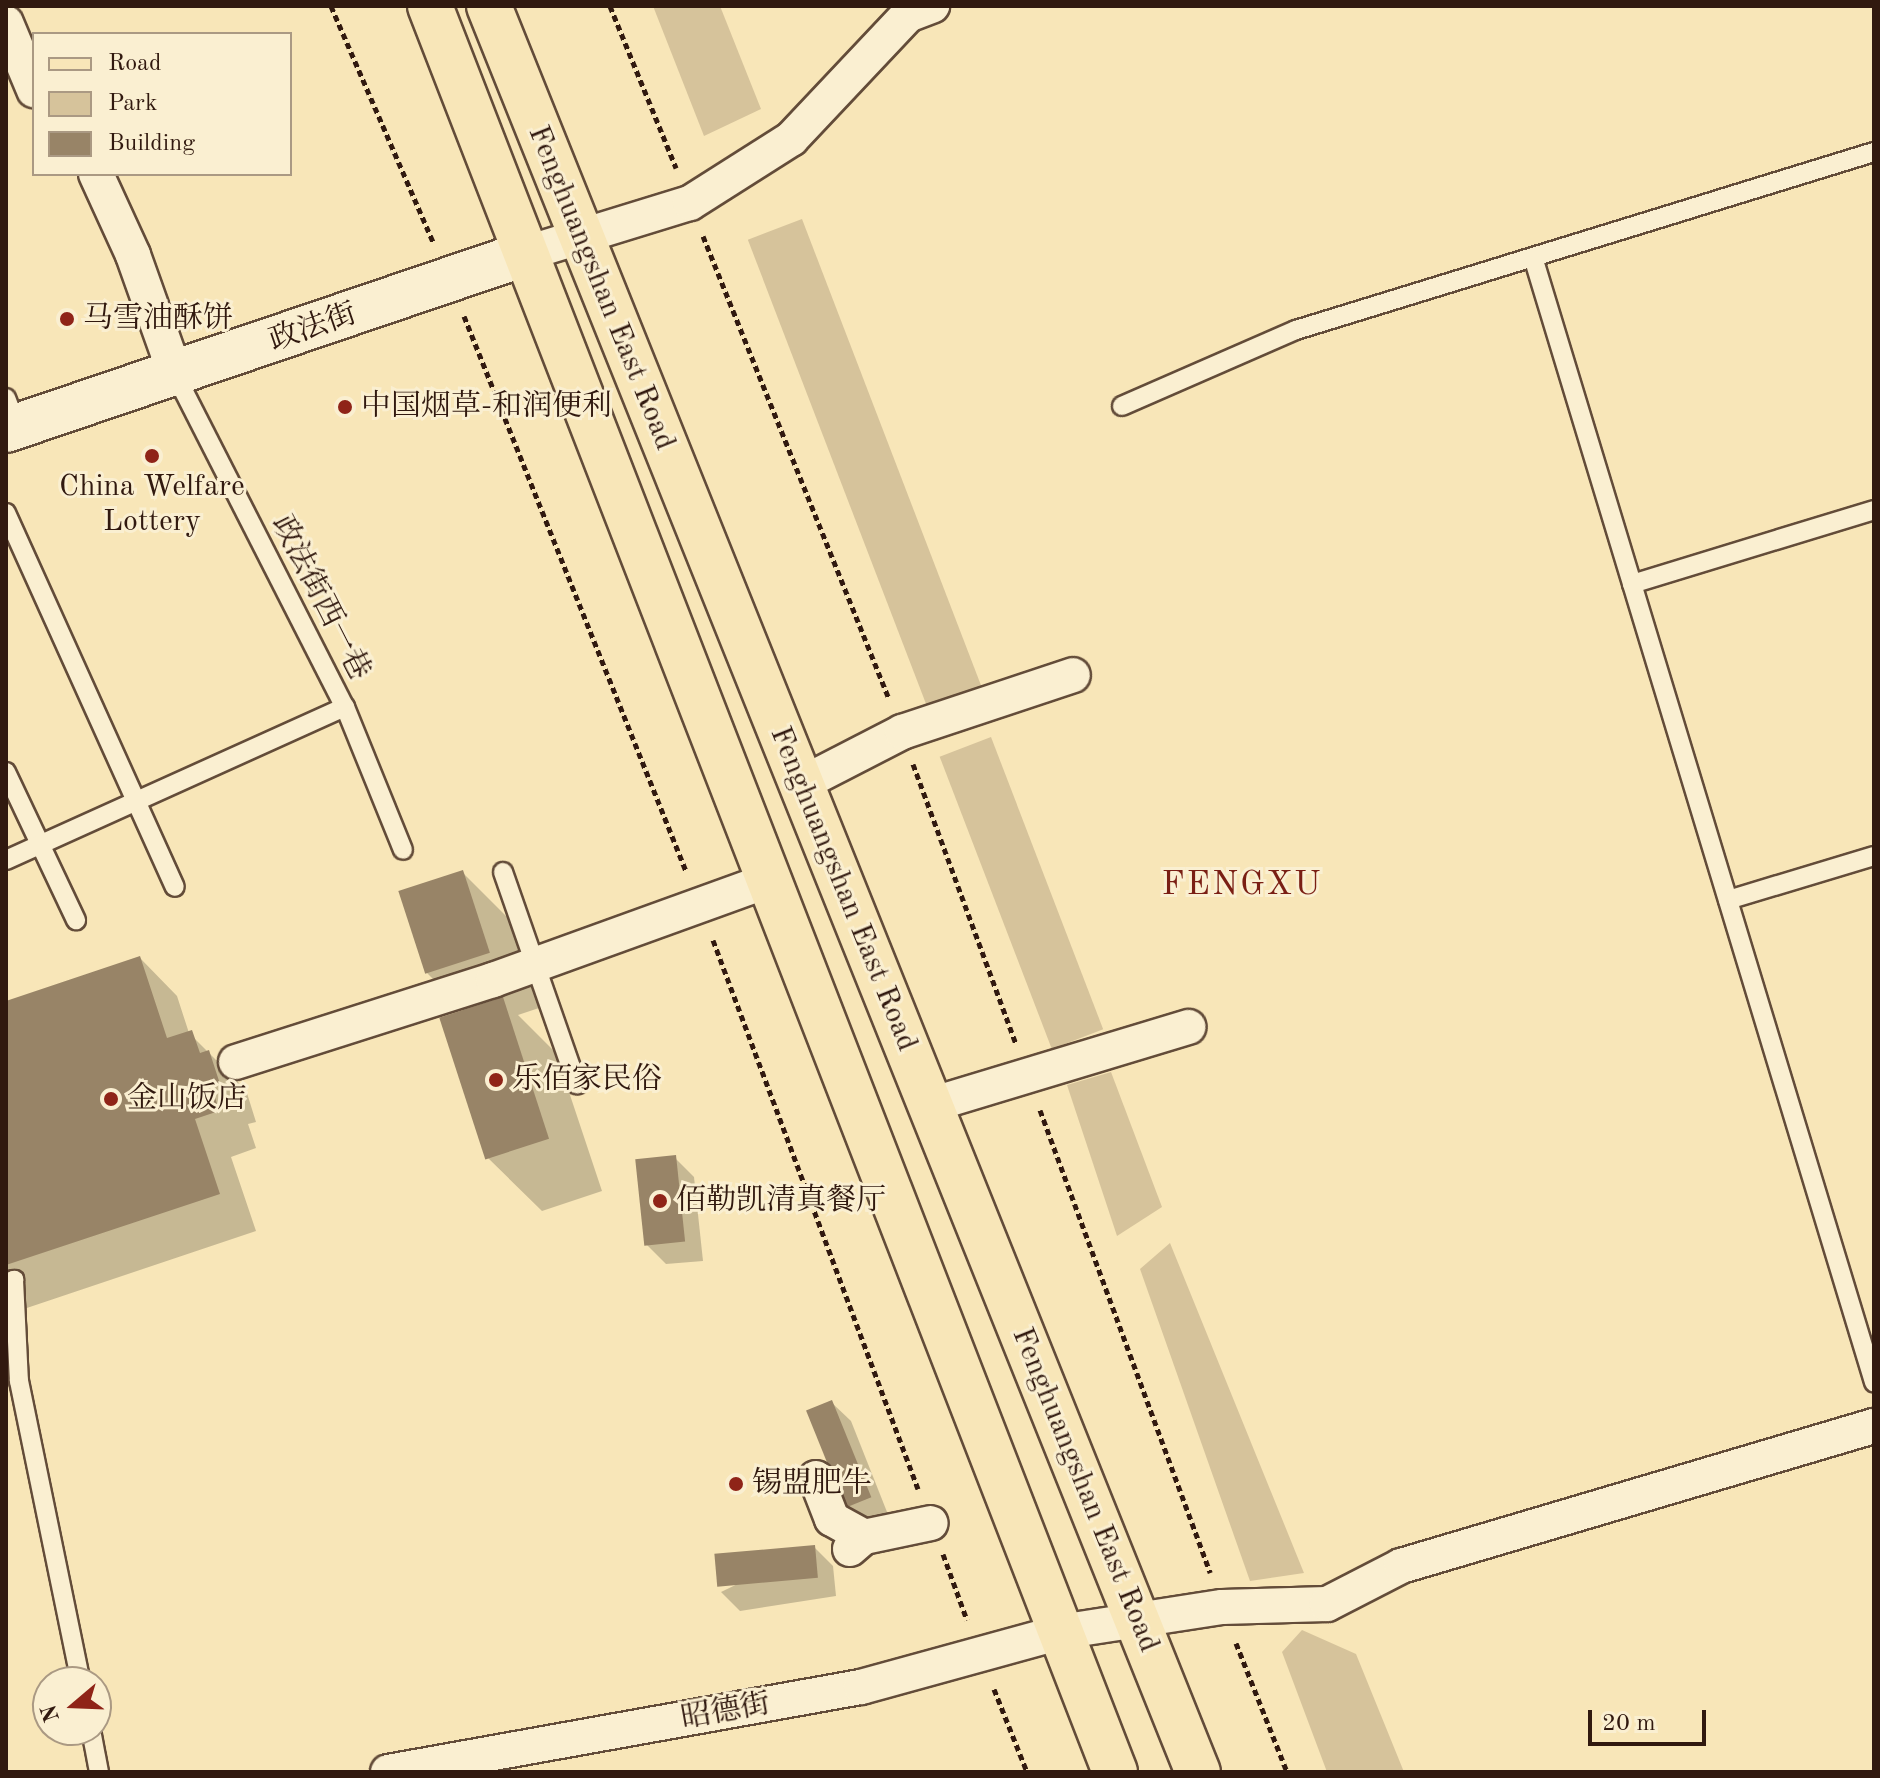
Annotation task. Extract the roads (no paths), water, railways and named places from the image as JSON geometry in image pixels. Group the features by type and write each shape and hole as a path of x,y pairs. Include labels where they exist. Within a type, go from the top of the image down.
{"main road":[{"name":"Fenghuangshan East Road","path":"430,6 1115,1772"},
{"name":"Fenghuangshan East Road","path":"489,6 1198,1772"}],"street":[{"path":"527,253 583,240 690,203 791,139 908,15 932,6"},
{"path":"6,23 32,85"},
{"path":"97,176 133,255 176,376"},
{"name":"政法街","path":"10,418 176,376 527,253"},
{"path":"801,784 902,732 1073,675"},
{"path":"236,1062 535,965 769,880"},
{"path":"930,1105 1189,1027"},
{"name":"昭德街","path":"388,1772 861,1687 1060,1632 1222,1607 1327,1604 1401,1566 1874,1426"},
{"path":"816,1478 832,1519 857,1543 931,1523"}],"lane":[{"path":"1122,406 1296,330 1874,152"},
{"path":"1533,257 1874,1382"},
{"name":"政法街西一巷","path":"176,376 345,707 403,850"},
{"path":"1632,584 1874,510"},
{"path":"6,513 175,887"},
{"path":"6,860 345,707"},
{"path":"6,772 76,920"},
{"path":"1728,900 1874,856"},
{"path":"503,872 577,1085"},
{"path":"6,1283 14,1280 19,1381 78,1666"},
{"path":"94,1746 99,1772"}],"place":[{"name":"马雪油酥饼","path":"67,319"},
{"name":"中国烟草-和润便利","path":"345,407"},
{"name":"China Welfare Lottery","path":"152,456"},
{"name":"乐佰家民俗","path":"496,1080"},
{"name":"金山饭店","path":"111,1099"},
{"name":"佰勒凯清真餐厅","path":"660,1201"},
{"name":"锡盟肥牛","path":"736,1484"}],"district":[{"name":"FENGXU","path":"1242,886"}]}
